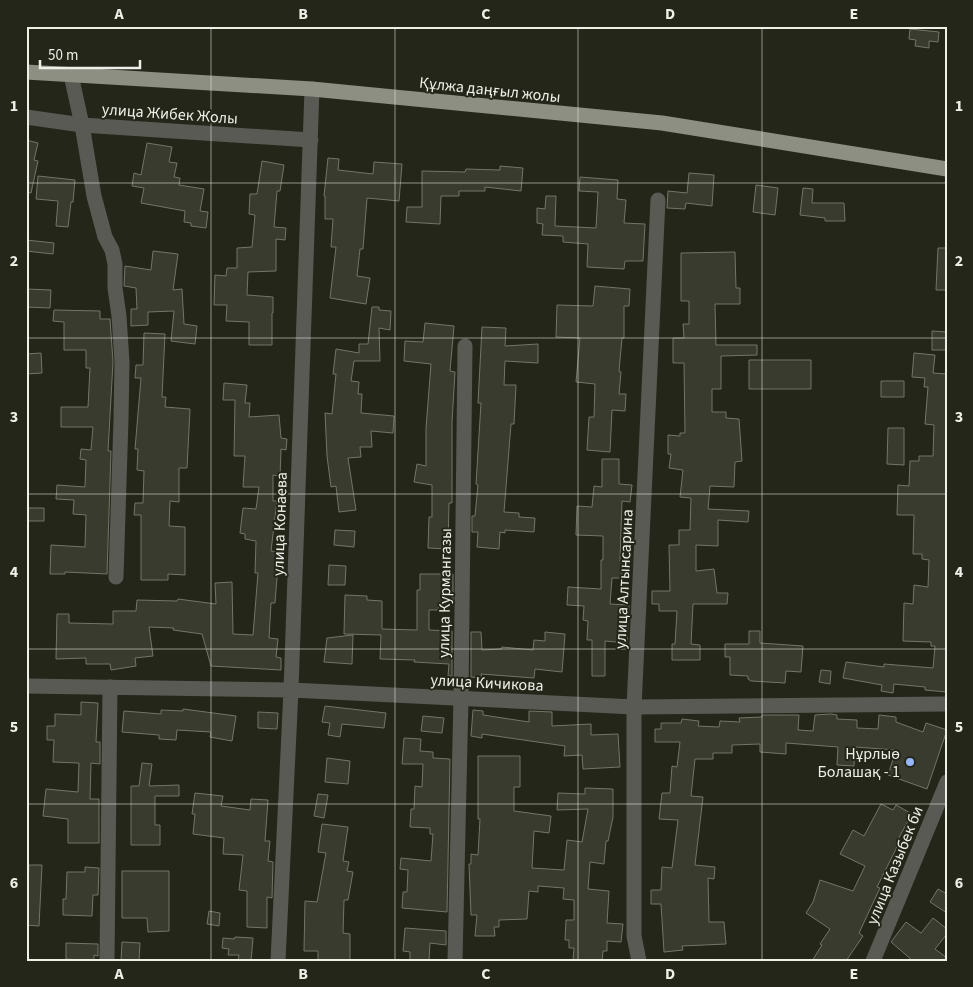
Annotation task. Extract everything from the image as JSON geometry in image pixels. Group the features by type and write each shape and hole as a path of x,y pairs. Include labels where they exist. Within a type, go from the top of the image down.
{"main road":[{"name":"Құлжа даңғыл жолы","path":"26,72 312,89 662,123 947,169"}],"street":[{"path":"71,75 94,196 113,257 115,288 120,316 122,362 116,577"},
{"name":"улица Конаева","path":"278,961 291,690 312,89"},
{"name":"улица Жибек Жолы","path":"26,118 82,125 311,140"},
{"name":"улица Алтынсарина","path":"639,961 634,936 634,706 658,200"},
{"name":"улица Курмангазы","path":"455,961 461,698 465,346"},
{"name":"улица Кичикова","path":"26,686 291,690 634,706 947,704"},
{"path":"107,961 110,687"},
{"name":"улица Казыбек би","path":"873,961 947,782"}],"building":[{"path":"910,29 939,32 938,42 929,41 929,48 915,46 916,40 909,39"},
{"path":"26,140 38,143 34,160 38,161 31,193 26,192"},
{"path":"147,143 172,147 169,162 177,163 174,177 180,178 179,185 204,189 200,211 208,212 206,228 191,226 191,223 184,222 185,211 141,203 144,188 132,186 134,173 141,175"},
{"path":"328,158 339,159 338,170 373,174 374,162 402,164 399,201 367,198 363,249 360,249 357,276 370,278 366,304 330,298 336,247 331,247 333,219 325,219 324,196"},
{"path":"262,161 284,165 280,191 277,191 274,227 286,228 285,240 276,239 276,271 248,272 247,295 273,297 272,345 249,345 249,322 226,321 227,305 214,305 215,275 226,276 227,268 237,268 237,248 252,247 255,215 249,214 250,194 257,194"},
{"path":"500,166 523,168 521,191 485,187 485,191 459,191 459,196 441,196 440,224 406,222 407,207 422,207 422,171 465,172 466,169 500,170"},
{"path":"689,173 714,175 712,206 686,203 685,209 667,208 668,191 687,193"},
{"path":"38,176 75,180 68,227 56,226 58,201 36,199"},
{"path":"580,177 618,180 617,199 626,200 624,223 645,224 643,261 625,261 624,269 587,267 588,244 563,242 563,236 542,235 543,224 537,223 537,208 545,209 546,196 556,196 555,226 596,228 598,192 579,191"},
{"path":"756,185 778,188 775,215 753,212"},
{"path":"803,188 813,189 812,203 844,203 845,221 825,221 825,218 800,215"},
{"path":"26,240 54,243 53,254 26,251"},
{"path":"938,248 947,248 947,290 936,290"},
{"path":"153,251 178,254 173,290 182,289 184,324 197,326 195,344 171,341 174,311 148,312 148,325 131,326 131,309 137,309 136,288 124,286 125,266 151,270"},
{"path":"735,252 736,288 740,288 740,304 715,304 716,345 757,345 757,355 721,356 721,389 712,389 712,412 726,412 726,418 739,419 742,461 735,462 734,487 710,486 708,509 749,511 748,522 718,520 718,546 696,545 696,571 714,569 717,593 728,593 727,604 693,604 691,644 700,645 700,660 672,660 672,644 675,644 677,611 659,611 659,604 652,604 652,591 670,591 669,545 679,545 679,530 690,530 691,498 680,497 683,470 669,468 671,454 668,454 668,435 680,436 680,433 685,433 684,363 673,363 673,338 684,338 683,324 689,324 689,301 681,301 681,253"},
{"path":"595,286 630,289 629,306 624,306 624,338 622,338 619,371 621,372 619,394 626,394 625,411 612,410 610,452 587,450 589,417 594,417 595,384 576,382 580,338 556,337 557,305 593,306"},
{"path":"26,289 51,290 50,308 26,307"},
{"path":"372,307 391,311 390,330 379,328 380,361 354,361 351,381 359,382 358,394 362,394 361,413 394,416 393,433 371,431 372,447 360,447 361,457 348,458 356,510 339,512 336,486 331,487 325,413 332,414 336,374 333,374 336,349 359,353 359,344 368,344"},
{"path":"54,310 100,311 100,319 110,319 113,362 108,451 111,451 107,574 65,572 65,574 50,574 51,545 85,547 86,515 73,514 74,500 56,499 57,485 85,487 86,460 80,459 81,449 91,450 93,427 61,427 61,407 88,407 90,368 86,368 86,350 64,350 64,322 53,321"},
{"path":"425,323 454,326 450,371 455,372 452,422 452,503 449,503 448,549 428,548 429,517 432,517 432,485 414,482 417,464 426,466 426,428 431,364 404,361 405,341 423,342"},
{"path":"482,327 506,328 505,346 538,344 538,363 505,361 504,385 516,385 514,424 511,424 504,512 519,513 519,517 535,518 534,532 505,530 505,533 500,532 499,549 477,547 478,532 472,532 472,516 475,516 478,485 476,484 481,403 478,403"},
{"path":"932,331 947,332 947,350 932,350"},
{"path":"144,333 165,334 162,397 166,397 165,407 190,409 187,468 179,468 179,502 170,501 169,526 185,527 185,575 168,574 168,580 141,580 141,515 134,515 135,503 143,503 144,471 137,470 138,449 135,449 141,378 135,378 136,365 143,365"},
{"path":"41,353 42,373 26,374 26,354"},
{"path":"914,353 935,355 933,373 947,374 947,692 925,690 925,687 894,684 893,693 881,691 882,685 843,678 846,662 884,667 884,664 933,668 935,646 931,646 931,642 903,641 904,603 913,604 914,585 928,587 929,560 922,559 922,554 913,554 914,515 897,515 898,485 909,486 910,461 919,461 919,456 933,456 934,425 925,424 928,387 924,387 925,378 912,377"},
{"path":"749,360 811,360 811,389 749,389"},
{"path":"881,381 904,381 904,397 881,397"},
{"path":"224,383 247,385 245,403 250,403 249,417 279,415 281,438 287,439 286,450 281,449 280,476 273,475 273,501 277,501 271,551 279,552 275,603 271,603 269,638 278,639 276,657 281,658 281,670 211,666 202,634 173,630 174,628 149,627 153,656 135,658 136,666 111,670 110,664 86,664 86,658 56,659 57,614 69,614 69,623 113,624 113,611 136,611 137,600 177,601 178,599 216,604 215,583 232,582 233,634 253,635 258,573 255,573 256,541 245,539 245,534 240,533 243,508 256,509 259,487 243,487 245,456 234,456 235,400 223,400"},
{"path":"888,428 904,428 904,465 887,464"},
{"path":"602,459 619,459 619,484 632,485 630,502 622,501 620,561 622,561 622,578 612,578 610,604 629,605 627,643 605,641 605,676 592,676 592,640 587,640 588,621 583,620 584,606 567,605 568,587 601,589 603,536 576,535 577,506 592,507 594,486 602,487"},
{"path":"26,508 44,508 44,521 26,521"},
{"path":"335,530 355,531 354,547 334,545"},
{"path":"329,565 346,566 345,585 328,585"},
{"path":"420,574 453,574 453,603 439,603 438,610 429,610 429,630 452,631 452,676 448,676 449,664 414,662 415,660 380,659 381,635 344,634 345,595 367,596 367,600 382,601 382,629 417,630 417,590 420,590"},
{"path":"749,631 760,631 760,643 803,646 801,672 786,671 785,683 751,681 748,679 748,676 730,675 730,657 725,657 725,644 749,644"},
{"path":"471,632 481,632 482,650 501,649 502,647 533,650 534,640 545,641 545,632 565,634 562,672 535,669 534,678 481,674 482,678 471,677"},
{"path":"353,635 352,664 324,662 327,638"},
{"path":"821,670 831,671 830,684 819,682"},
{"path":"81,702 98,703 96,742 100,742 100,764 91,763 90,799 99,799 99,843 68,843 68,819 43,816 46,789 78,792 79,763 53,762 54,740 47,740 47,726 55,726 55,714 81,715"},
{"path":"325,706 386,713 384,728 342,724 340,737 328,735 330,723 322,722"},
{"path":"183,709 236,716 232,741 210,737 211,732 177,730 176,740 159,739 159,735 122,732 124,711 161,714 161,710 183,711"},
{"path":"473,710 483,711 483,715 529,722 529,711 552,712 552,726 591,724 591,735 618,734 620,767 583,769 582,755 564,756 565,746 482,734 482,738 471,736"},
{"path":"258,712 278,713 277,729 258,728"},
{"path":"762,715 799,715 798,730 813,731 815,715 837,715 837,719 857,720 857,728 878,729 879,715 896,717 896,722 923,732 926,723 947,730 927,789 888,775 896,750 855,747 854,766 837,765 838,747 786,743 786,754 760,752 760,744 732,745 732,753 713,753 713,759 695,759 691,796 703,797 695,865 715,867 714,879 708,878 709,922 724,922 726,944 682,946 683,950 664,952 661,904 651,904 651,890 661,890 662,867 672,868 678,820 659,819 662,793 670,793 672,766 677,767 680,742 655,742 655,729 661,729 661,723 681,723 682,719 699,721 698,726 719,727 720,721 740,722 739,718 762,717"},
{"path":"423,716 444,718 442,733 421,731"},
{"path":"404,738 421,739 420,751 433,752 433,758 450,759 447,912 402,908 403,892 407,892 408,870 400,869 401,858 431,861 433,834 430,834 430,828 410,827 411,809 414,809 415,786 422,787 423,764 402,764"},
{"path":"478,756 520,756 520,787 514,787 514,811 551,816 549,833 534,831 532,868 564,870 567,840 582,842 588,809 557,810 558,793 585,794 585,788 613,789 613,817 608,841 606,841 604,864 590,862 588,889 609,891 607,923 623,924 621,942 607,941 607,951 603,951 602,961 573,961 574,948 569,948 569,940 565,940 566,920 574,920 574,900 563,899 564,888 538,886 538,892 529,891 527,919 499,920 499,927 494,927 495,936 475,936 477,915 471,915 469,864 471,864 471,854 478,855 480,819 478,819"},
{"path":"327,758 350,761 348,784 325,782"},
{"path":"142,763 152,764 149,786 179,785 179,796 155,796 155,825 160,825 160,845 131,845 131,786 139,786"},
{"path":"195,793 223,796 221,806 250,810 251,799 268,800 265,841 270,841 268,861 273,862 272,898 267,897 267,928 247,927 247,891 239,890 243,855 223,854 224,838 193,834 195,814 192,814"},
{"path":"318,794 328,795 324,818 314,816"},
{"path":"881,804 893,810 896,805 912,814 896,843 898,845 877,887 880,888 859,933 863,936 846,961 812,961 830,929 806,913 813,902 820,880 853,891 865,866 840,854 853,830 864,836"},
{"path":"322,824 348,827 343,861 349,862 347,871 353,872 348,900 344,900 343,933 350,934 350,960 318,960 318,951 304,951 305,901 317,902 326,853 318,852"},
{"path":"29,865 42,865 39,926 26,925 26,887 28,887"},
{"path":"85,867 99,868 98,895 93,895 92,916 63,915 63,899 66,899 67,872 85,872"},
{"path":"122,871 169,871 169,931 148,932 147,918 122,918"},
{"path":"938,889 947,894 947,913 930,902"},
{"path":"209,911 220,913 219,926 207,924"},
{"path":"933,918 947,929 947,934 935,949 947,958 947,961 913,961 891,942 906,922 921,933"},
{"path":"405,928 446,931 446,945 430,943 429,961 410,961 410,952 403,951"},
{"path":"235,937 253,938 251,961 238,961 239,955 228,955 229,949 222,948 223,938 234,939"},
{"path":"122,942 140,943 139,961 121,961"},
{"path":"66,943 98,944 98,956 94,955 94,961 66,959"}],"place":[{"name":"Нұрлыө Болашақ - 1","path":"910,762"}]}
